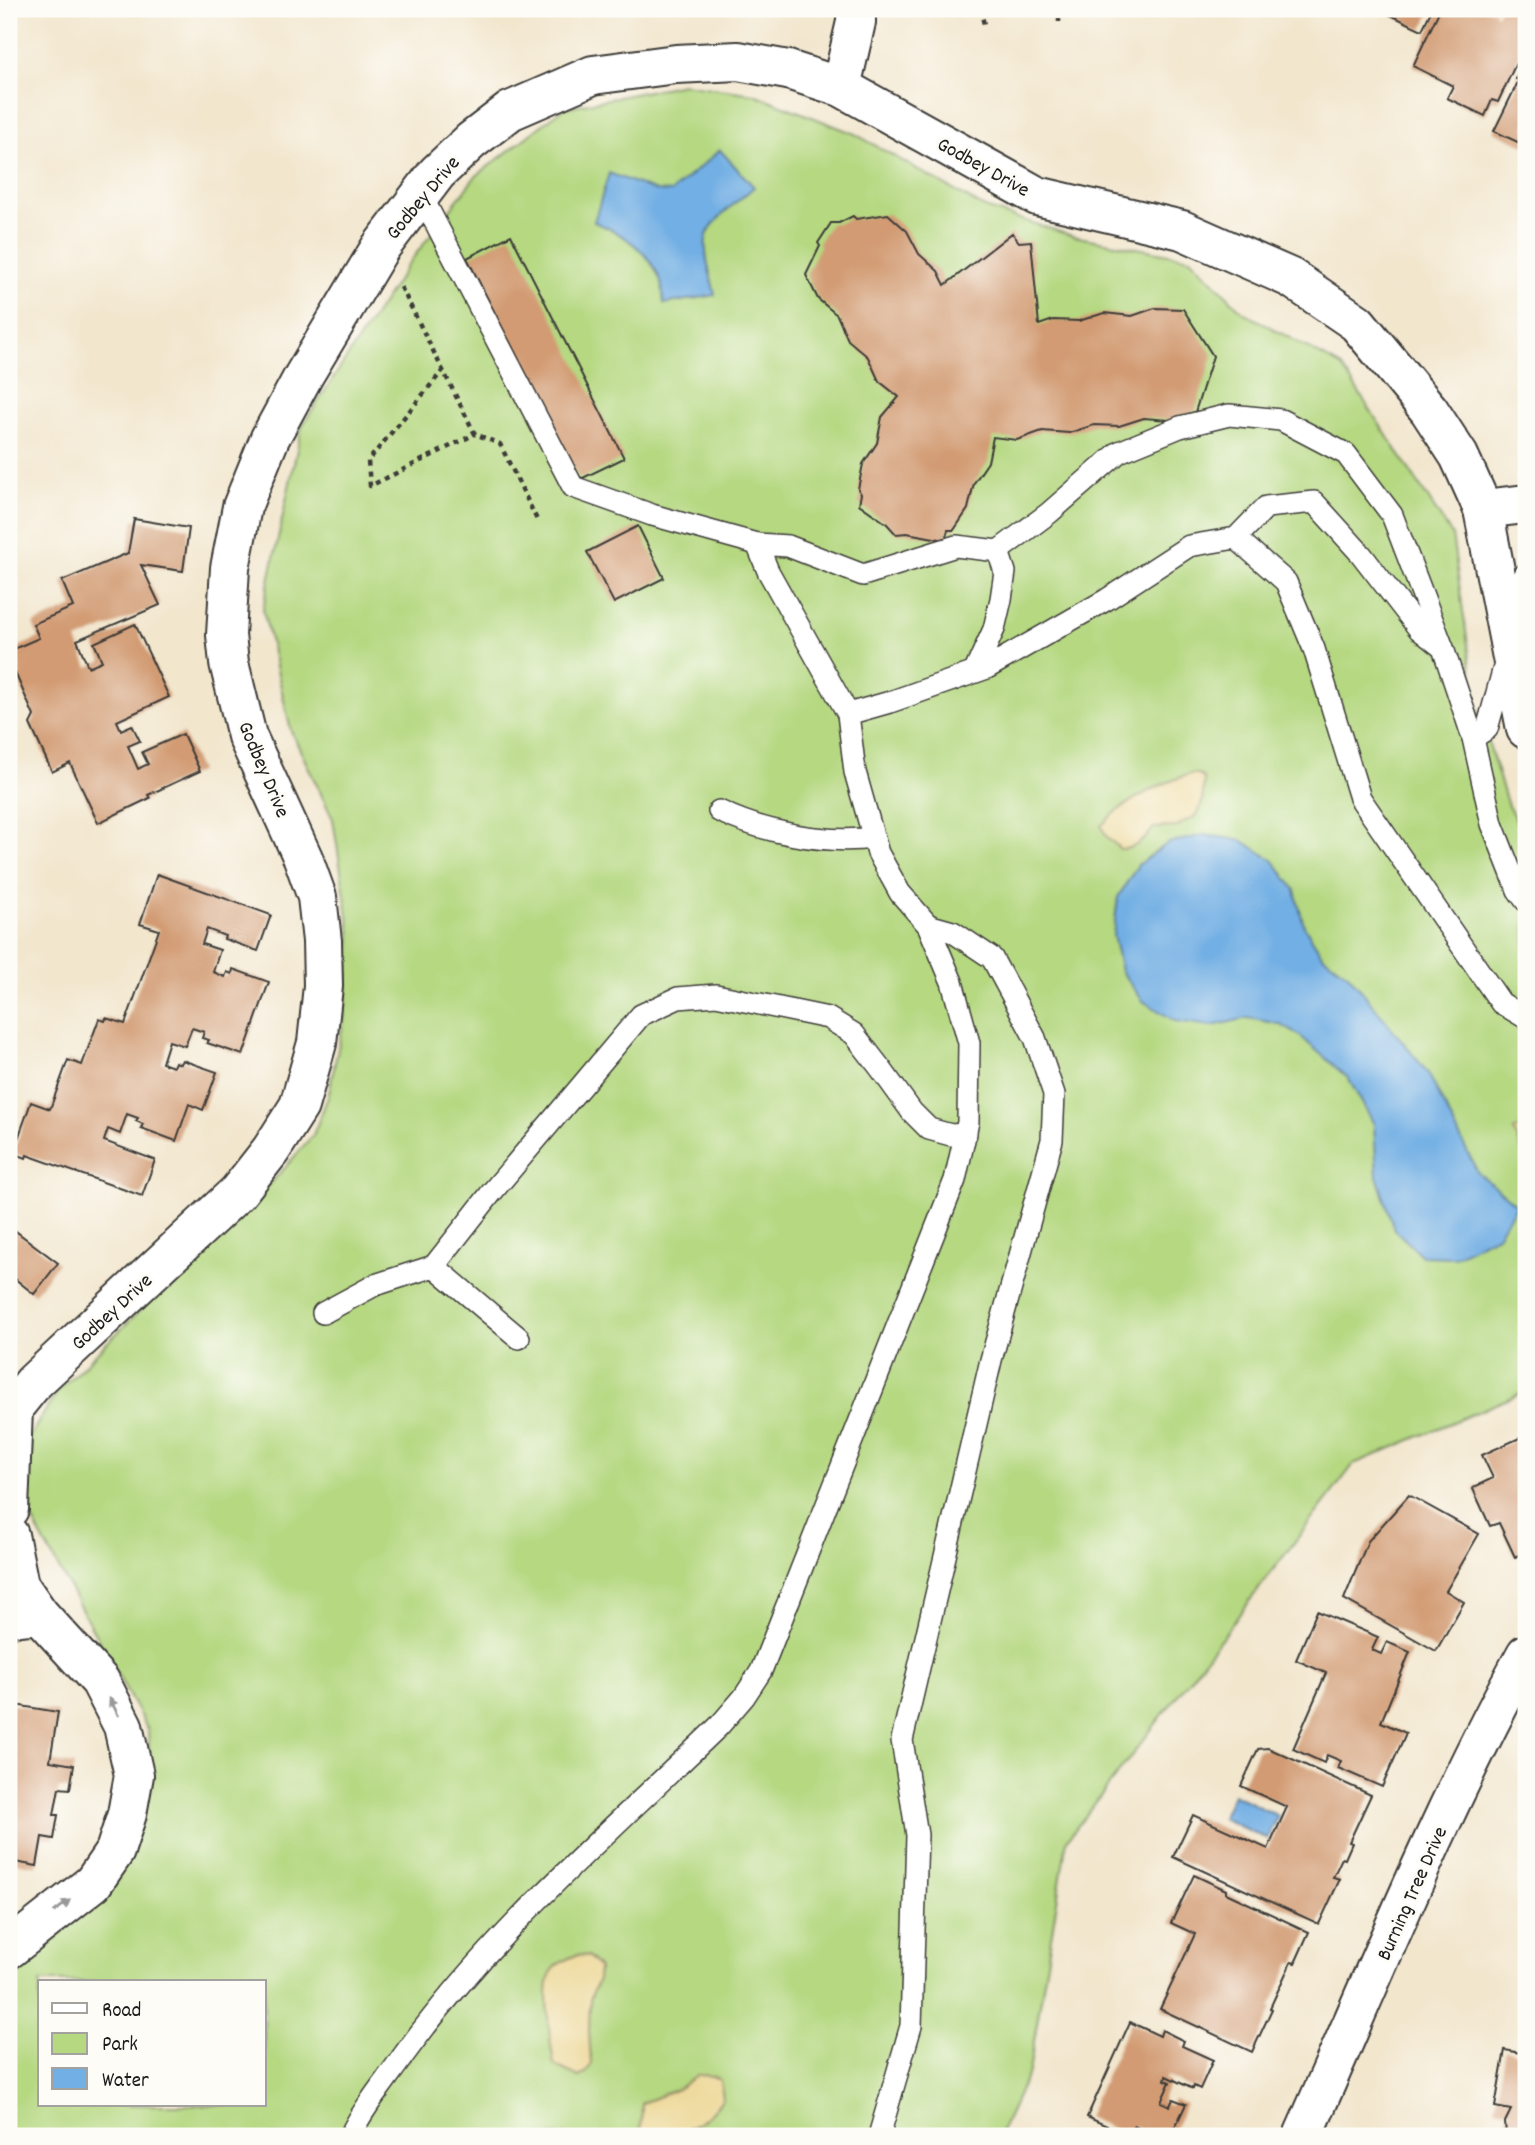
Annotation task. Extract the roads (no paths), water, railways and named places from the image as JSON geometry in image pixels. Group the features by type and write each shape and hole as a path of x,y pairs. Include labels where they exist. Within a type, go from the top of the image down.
{"street":[{"path":"841,87 856,22 856,9"},
{"name":"Godbey Drive","path":"11,1411 34,1382 239,1192 271,1150 299,1106 317,1043 323,986 322,941 317,897 303,858 247,736 229,663 226,635 230,568 242,507 270,438 304,375 380,248 437,173 471,141 510,111 593,75 676,64 738,61 788,70 841,87 1037,195 1182,230 1291,278 1357,323 1429,410 1459,456 1483,509 1526,730"},
{"path":"1483,509 1526,504"},
{"path":"9,1509 11,1411"},
{"path":"9,1535 24,1616 100,1681 124,1726 134,1775 127,1814 115,1851 93,1883 9,1949"},
{"name":"Burning Tree Drive","path":"1303,2136 1434,1840 1526,1654"}],"lane":[{"path":"421,195 573,487 652,515 757,544 788,546 863,575 956,546 998,551 1049,513 1119,452 1180,427 1229,415 1281,420 1346,454 1392,515 1443,648 1473,738 1492,824 1518,890 1526,901"},
{"path":"848,714 987,667 1106,600 1189,547 1236,538 1265,506 1314,502 1361,554 1419,629 1443,648"},
{"path":"1236,538 1286,582 1314,649 1360,798 1501,1003 1526,1018"},
{"path":"350,2136 373,2098 431,2017 529,1909 719,1727 761,1671 955,1180 968,1122 969,1043 953,982 928,925 900,893 878,853 855,772 848,714 768,571 757,544"},
{"path":"975,671 994,629 1001,599 1004,572 998,551"},
{"path":"1473,738 1487,729 1510,643 1520,586 1526,573"},
{"path":"719,811 741,822 773,831 843,841 874,838"},
{"path":"879,2136 911,2026 917,1835 902,1740 991,1360 1052,1140 1054,1094 1035,1038 992,958 953,932 928,925"},
{"path":"323,1313 375,1285 434,1266 492,1192 641,1014 678,998 716,995 828,1018 853,1034 912,1112 929,1129 951,1135 965,1134"},
{"path":"434,1266 519,1338"}],"water":[{"path":"720,150 754,187 718,219 708,233 706,254 715,295 664,304 661,282 643,252 625,238 594,222 609,173 656,191 671,192"},
{"path":"1204,835 1241,840 1273,860 1295,890 1304,926 1322,955 1349,975 1428,1073 1478,1173 1517,1205 1497,1235 1454,1257 1422,1256 1394,1229 1377,1176 1374,1124 1348,1078 1300,1036 1279,1024 1248,1018 1212,1026 1175,1021 1143,1001 1121,971 1113,935 1118,897 1138,865 1168,843"},
{"path":"1233,1794 1278,1816 1267,1839 1222,1818"}]}
